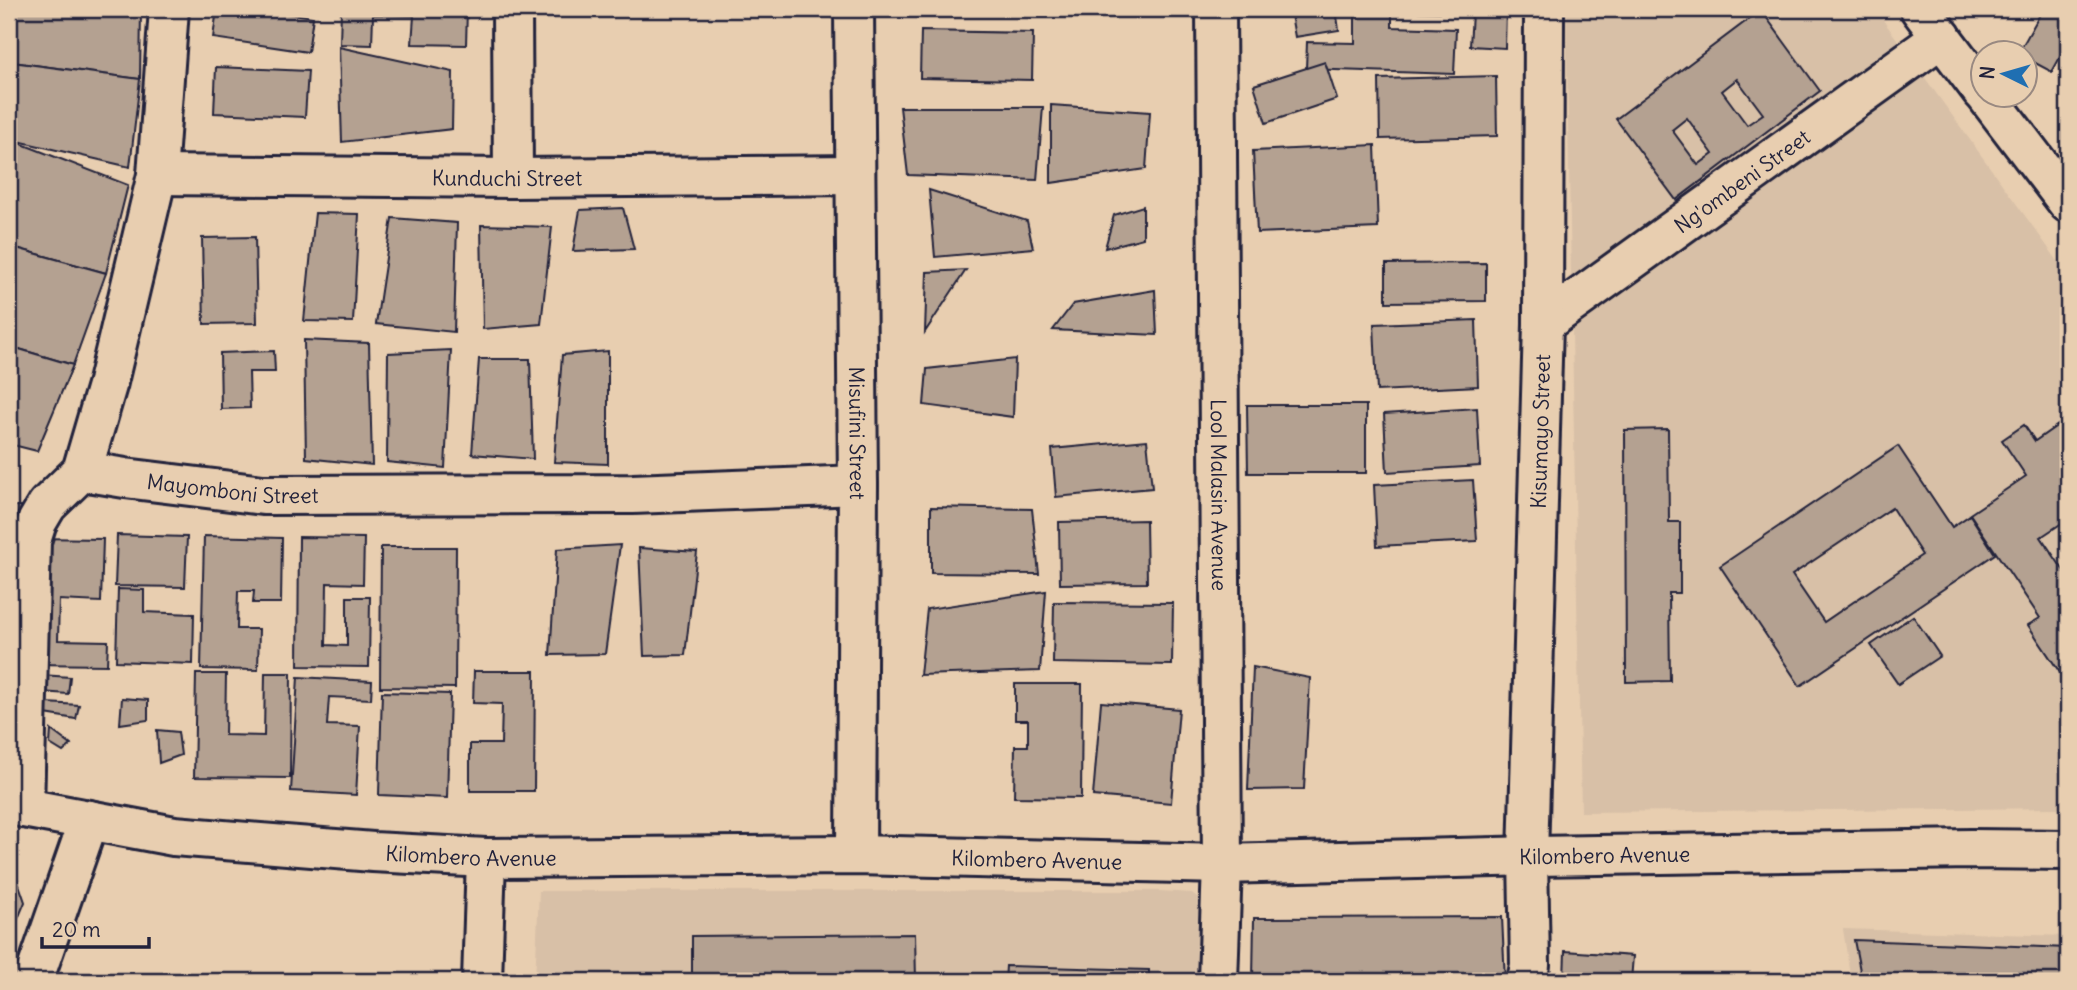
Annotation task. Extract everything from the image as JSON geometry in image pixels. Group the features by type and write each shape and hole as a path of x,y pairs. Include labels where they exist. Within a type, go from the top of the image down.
{"street":[{"path":"16,805 31,541 37,522 47,505 82,471 108,382 157,175 169,9"},
{"path":"512,9 513,178"},
{"name":"Misufini Street","path":"854,9 858,485 856,855"},
{"name":"Lool Malasin Avenue","path":"1216,9 1222,864 1218,981"},
{"name":"Kisumayo Street","path":"1527,981 1530,965 1528,856 1543,324 1545,9"},
{"path":"1931,23 1968,72"},
{"name":"Ng'ombeni Street","path":"1543,324 1931,23"},
{"path":"1995,108 2068,203"},
{"name":"Kunduchi Street","path":"157,175 513,178 855,175"},
{"name":"Mayomboni Street","path":"82,471 263,495 633,494 858,485"},
{"name":"Kilombero Avenue","path":"16,805 174,836 486,858 856,855 1222,864 1528,856 2068,850"},
{"path":"33,981 89,820"},
{"path":"482,981 486,858"}],"shaded area":[{"path":"1566,9 1875,9 2068,275 2068,808 1581,812"},
{"path":"539,891 1192,893 1201,900 1205,916 1202,981 535,981"},
{"path":"1843,929 2068,936 2068,981 1851,981"}],"building":[{"path":"9,9 17,9 12,62 9,62"},
{"path":"17,9 141,9 140,79 12,62"},
{"path":"217,9 259,9 313,17 308,52 213,38"},
{"path":"341,9 467,9 466,45 412,44 414,16 373,15 372,45 340,44"},
{"path":"1290,9 1336,9 1339,30 1295,37"},
{"path":"1355,9 1392,9 1392,27 1456,29 1454,74 1306,69 1307,42 1355,43"},
{"path":"1412,9 1506,9 1505,48 1470,46 1472,13"},
{"path":"2043,9 2059,9 2068,14 2068,43 2052,72 2038,64 2038,38 2027,38"},
{"path":"1761,10 1820,91 1676,200 1616,119","holes":["1737,79 1763,114 1747,125 1722,91","1687,118 1713,154 1698,165 1672,130"]},
{"path":"921,31 1033,33 1032,80 920,78"},
{"path":"339,47 453,72 452,129 342,142"},
{"path":"9,62 12,62 9,139"},
{"path":"12,62 140,79 130,167 9,139"},
{"path":"1325,62 1337,99 1266,123 1254,85"},
{"path":"216,67 308,71 305,117 214,113"},
{"path":"1496,76 1497,136 1380,139 1379,79"},
{"path":"1051,105 1150,112 1146,169 1051,183"},
{"path":"900,107 1043,107 1037,180 908,175"},
{"path":"9,139 128,185 106,273 9,246"},
{"path":"1375,145 1378,228 1257,233 1253,151"},
{"path":"929,190 1027,221 1033,248 935,257"},
{"path":"1143,206 1143,238 1105,248 1114,215"},
{"path":"623,208 634,249 573,251 580,210"},
{"path":"315,213 359,214 353,322 304,321"},
{"path":"392,218 457,223 454,332 376,324"},
{"path":"481,225 552,227 541,324 483,329"},
{"path":"255,237 257,323 204,324 202,238"},
{"path":"9,246 106,273 73,365 9,346"},
{"path":"1486,263 1486,301 1386,302 1386,264"},
{"path":"966,270 925,332 927,272"},
{"path":"1155,290 1157,335 1053,330 1073,304"},
{"path":"1476,320 1478,386 1377,391 1374,324"},
{"path":"304,340 369,343 372,465 306,458"},
{"path":"9,346 73,365 37,451 9,444"},
{"path":"451,350 445,468 387,462 388,353"},
{"path":"274,351 275,372 249,372 250,408 221,409 220,353"},
{"path":"608,351 608,464 554,462 562,355"},
{"path":"479,359 530,359 533,459 472,454"},
{"path":"1015,359 1013,417 924,405 927,369"},
{"path":"1247,405 1366,405 1366,473 1248,473"},
{"path":"1477,408 1480,466 1387,472 1384,414"},
{"path":"2068,418 2068,519 2041,537 2066,574 2068,572 2068,678 2065,680 2028,625 2040,618 1970,514 2026,476 2002,440 2024,425 2035,441"},
{"path":"1668,429 1669,522 1680,522 1680,593 1669,593 1670,681 1626,682 1625,430"},
{"path":"1147,440 1152,488 1056,497 1052,449"},
{"path":"1898,446 1952,527 1970,515 1995,554 1800,686 1720,566","holes":["1892,508 1922,555 1824,622 1792,575"]},
{"path":"1473,480 1477,541 1377,546 1374,485"},
{"path":"9,506 21,506 14,722 9,722"},
{"path":"931,507 1032,509 1039,574 931,573"},
{"path":"1146,520 1147,583 1060,584 1059,522"},
{"path":"117,535 187,537 185,587 115,586"},
{"path":"204,536 282,538 281,603 253,603 254,591 238,591 237,629 259,629 258,670 201,669"},
{"path":"299,537 364,538 363,584 327,583 326,645 347,646 347,597 370,597 369,667 298,666"},
{"path":"35,538 103,539 101,602 59,600 58,640 108,641 107,665 32,664"},
{"path":"620,545 605,654 550,655 557,549"},
{"path":"381,547 456,547 455,688 380,687"},
{"path":"639,548 697,552 685,655 644,656"},
{"path":"118,589 144,590 144,612 194,614 193,664 116,661"},
{"path":"1046,591 1040,671 920,675 927,609"},
{"path":"1054,602 1173,603 1172,665 1053,663"},
{"path":"1913,616 1940,656 1898,684 1871,645"},
{"path":"1253,667 1310,678 1304,789 1248,790"},
{"path":"474,671 535,671 534,791 470,791 470,744 501,744 502,704 473,703"},
{"path":"265,673 291,673 290,778 194,777 196,674 226,674 225,735 264,736"},
{"path":"41,675 70,677 68,694 41,692"},
{"path":"298,677 372,681 371,699 329,697 327,725 360,726 356,795 291,791"},
{"path":"1015,684 1082,684 1081,798 1014,797 1015,746 1028,746 1028,720 1015,720"},
{"path":"382,692 450,694 447,798 379,795"},
{"path":"122,698 148,700 148,720 120,724"},
{"path":"1101,702 1179,709 1171,803 1093,796"},
{"path":"46,703 79,705 76,719 39,713"},
{"path":"51,730 71,745 63,752 50,744"},
{"path":"157,730 178,732 181,755 159,763"},
{"path":"9,868 14,870 25,902 9,940"},
{"path":"1502,917 1505,981 1253,981 1254,918"},
{"path":"915,934 916,981 692,981 692,936"},
{"path":"1854,940 2068,948 2068,981 1862,981"},
{"path":"1565,951 1633,956 1631,981 1564,981"},
{"path":"1006,966 1149,970 1149,981 1005,981"}]}
